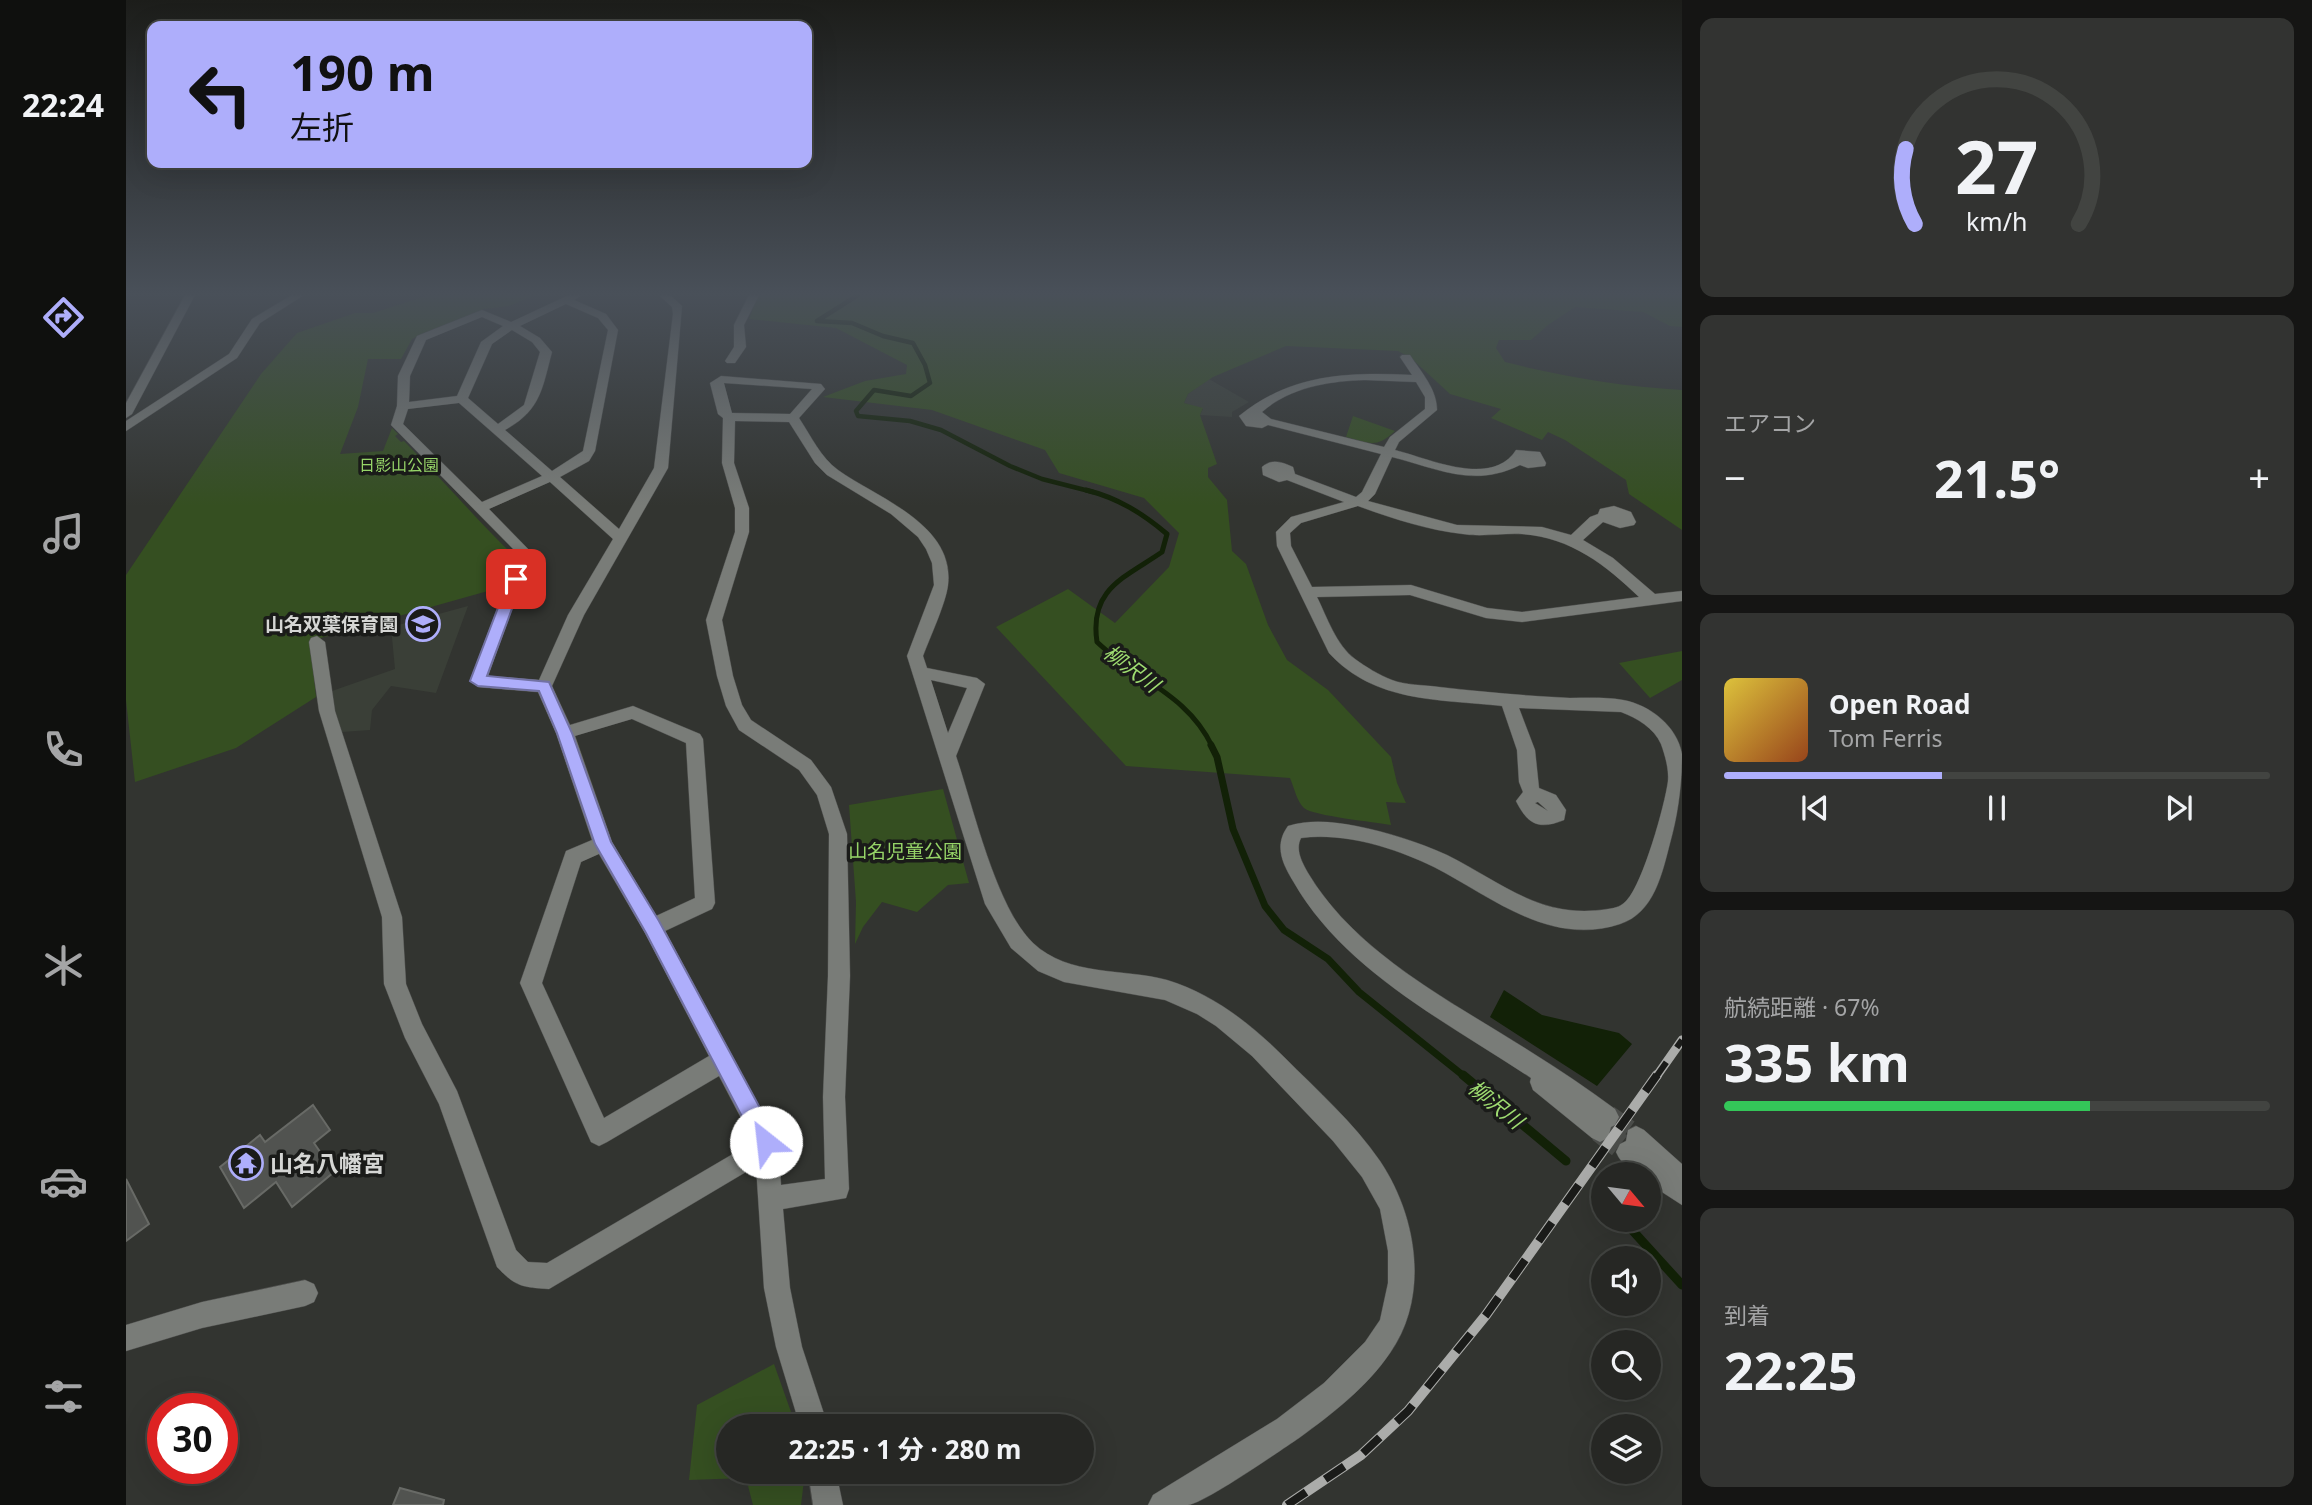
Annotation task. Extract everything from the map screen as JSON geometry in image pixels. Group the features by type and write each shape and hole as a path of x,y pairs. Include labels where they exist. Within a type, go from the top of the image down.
{"street":[{"path":"126,414 152,365"},
{"path":"126,427 219,365"},
{"path":"409,365 404,376 403,406 397,425 525,553 478,681 544,686"},
{"path":"463,399 477,365"},
{"path":"498,429 519,419 531,406 542,365"},
{"path":"479,508 574,466 589,451 607,365"},
{"path":"672,365 661,468 576,615 544,686 565,733 603,844 652,927 766,1142 777,1287 789,1347 810,1414"},
{"path":"1411,365 1431,397 1431,410 1397,436 1368,494 1358,502 1296,520 1283,532 1284,546 1335,649 1347,662 1391,687 1508,701 1622,706 1640,711 1661,728 1676,765 1677,780 1644,891 1634,909 1612,918 1569,920 1533,912 1501,899 1436,859 1366,835 1327,829 1301,830 1291,835 1289,848 1309,892 1341,932 1381,966 1507,1051 1603,1123"},
{"path":"1420,379 1324,378 1306,383 1258,408 1260,417 1483,475 1520,460"},
{"path":"721,379 817,386 819,389 793,418 729,417 724,414 716,391 716,383 721,379"},
{"path":"126,387 141,385"},
{"path":"403,406 463,399 620,537"},
{"path":"729,417 728,463 741,508 742,532 714,620 725,676 734,706 745,725 806,765 825,792 839,976 834,1097 838,1189 771,1199"},
{"path":"793,418 820,460 832,472 896,511 923,534 933,548 939,563 941,585 915,656 995,904 1009,929 1028,952 1060,970 1090,979 1156,987 1184,996 1214,1011 1243,1033 1357,1148 1381,1182 1396,1218 1402,1254 1400,1296 1389,1329 1371,1357 1326,1402 1261,1448 1163,1505"},
{"path":"1288,476 1358,502 1455,529 1539,531 1575,540 1601,555 1651,599"},
{"path":"1575,540 1595,520 1605,516"},
{"path":"1308,592 1411,590 1486,613 1522,617 1682,596"},
{"path":"317,642 327,711 392,918 395,984 413,1030 449,1099 506,1258 522,1274 548,1276 746,1159 766,1142"},
{"path":"919,672 977,684 947,757"},
{"path":"1508,701 1527,750 1528,782 1533,794"},
{"path":"565,733 633,712 694,739 705,903 652,927"},
{"path":"603,844 573,857 531,983 599,1134 722,1061"},
{"path":"1682,1180 1632,1145 1682,1193"},
{"path":"126,1338 202,1315 305,1293"},
{"path":"824,1484 828,1505"}],"shaded area":[{"path":"1209,379 1249,402 1232,412 1232,417 1200,415 1203,409 1184,403 1188,394"},
{"path":"468,606 436,693 391,686 372,710 370,730 342,732 333,708 332,691 395,669 391,627"},
{"path":"1504,990 1542,1015 1619,1033 1632,1044 1597,1086 1490,1017"}],"green space":[{"name":"日影山公園","path":"269,365 367,365 358,407 340,454 383,451 392,428 398,434 395,436 401,442 404,441 513,555 510,571 495,589 310,641 316,697 236,748 135,782 126,700 126,575"},
{"path":"907,365 1241,365 1213,377 1188,394 1184,403 1203,408 1200,415 1217,464 1208,468 1208,477 1227,500 1232,551 1246,564 1268,625 1287,660 1328,690 1391,757 1397,783 1406,803 1386,802 1391,825 1310,811 1299,802 1290,778 1126,766 996,627 1068,589 1115,623 1169,567 1179,533 1144,498 1059,473 1045,450 932,410 823,397 865,381 906,374"},
{"path":"1419,365 1519,365 1593,380 1682,390 1682,530 1629,494 1626,480 1565,440 1548,432 1542,440 1491,418 1501,409 1450,394"},
{"path":"1353,416 1395,431 1383,440 1372,443 1346,437"},
{"path":"1682,651 1682,680 1650,698 1619,663"},
{"name":"山名児童公園","path":"943,789 969,883 948,885 917,912 882,902 863,927 855,944 856,902 849,805"},
{"path":"774,1364 792,1414 716,1414 716,1479 689,1480 697,1405"},
{"path":"748,1484 804,1484 801,1505 753,1505"}],"building":[{"path":"313,1105 330,1130 314,1143 334,1172 292,1207 276,1182 244,1208 220,1167 260,1135 265,1142"},
{"path":"126,1179 149,1224 126,1241"},
{"path":"400,1488 444,1500 443,1505 393,1505"}],"waterway":[{"name":"柳沢川","path":"925,365 930,383 911,396 874,390 856,411 858,416 910,421 941,430 1010,466 1042,479 1090,491"},
{"name":"柳沢川","path":"1086,490 1090,491"},
{"name":"柳沢川","path":"1090,491 1129,507 1167,534 1162,552 1123,578 1104,597 1098,609 1097,642 1189,713 1212,746"},
{"name":"柳沢川","path":"1211,745 1217,757 1233,829 1265,906 1284,930 1328,959 1359,992 1465,1077"},
{"name":"柳沢川","path":"1463,1075 1566,1161"},
{"name":"柳沢川","path":"1634,1232 1682,1285"}],"tunnel":[{"path":"1607,1117 1636,1138"},
{"path":"1600,1130 1628,1152"}],"railway":[{"path":"1656,1077 1682,1040"},
{"path":"1287,1505 1361,1455 1408,1411 1486,1315 1657,1075"}],"place":[{"name":"山名双葉保育園","path":"423,624"},
{"name":"山名八幡宮","path":"246,1163"}],"route":[{"path":"516,579 478,681 544,686 565,733 603,844 652,927 766,1142"}]}
